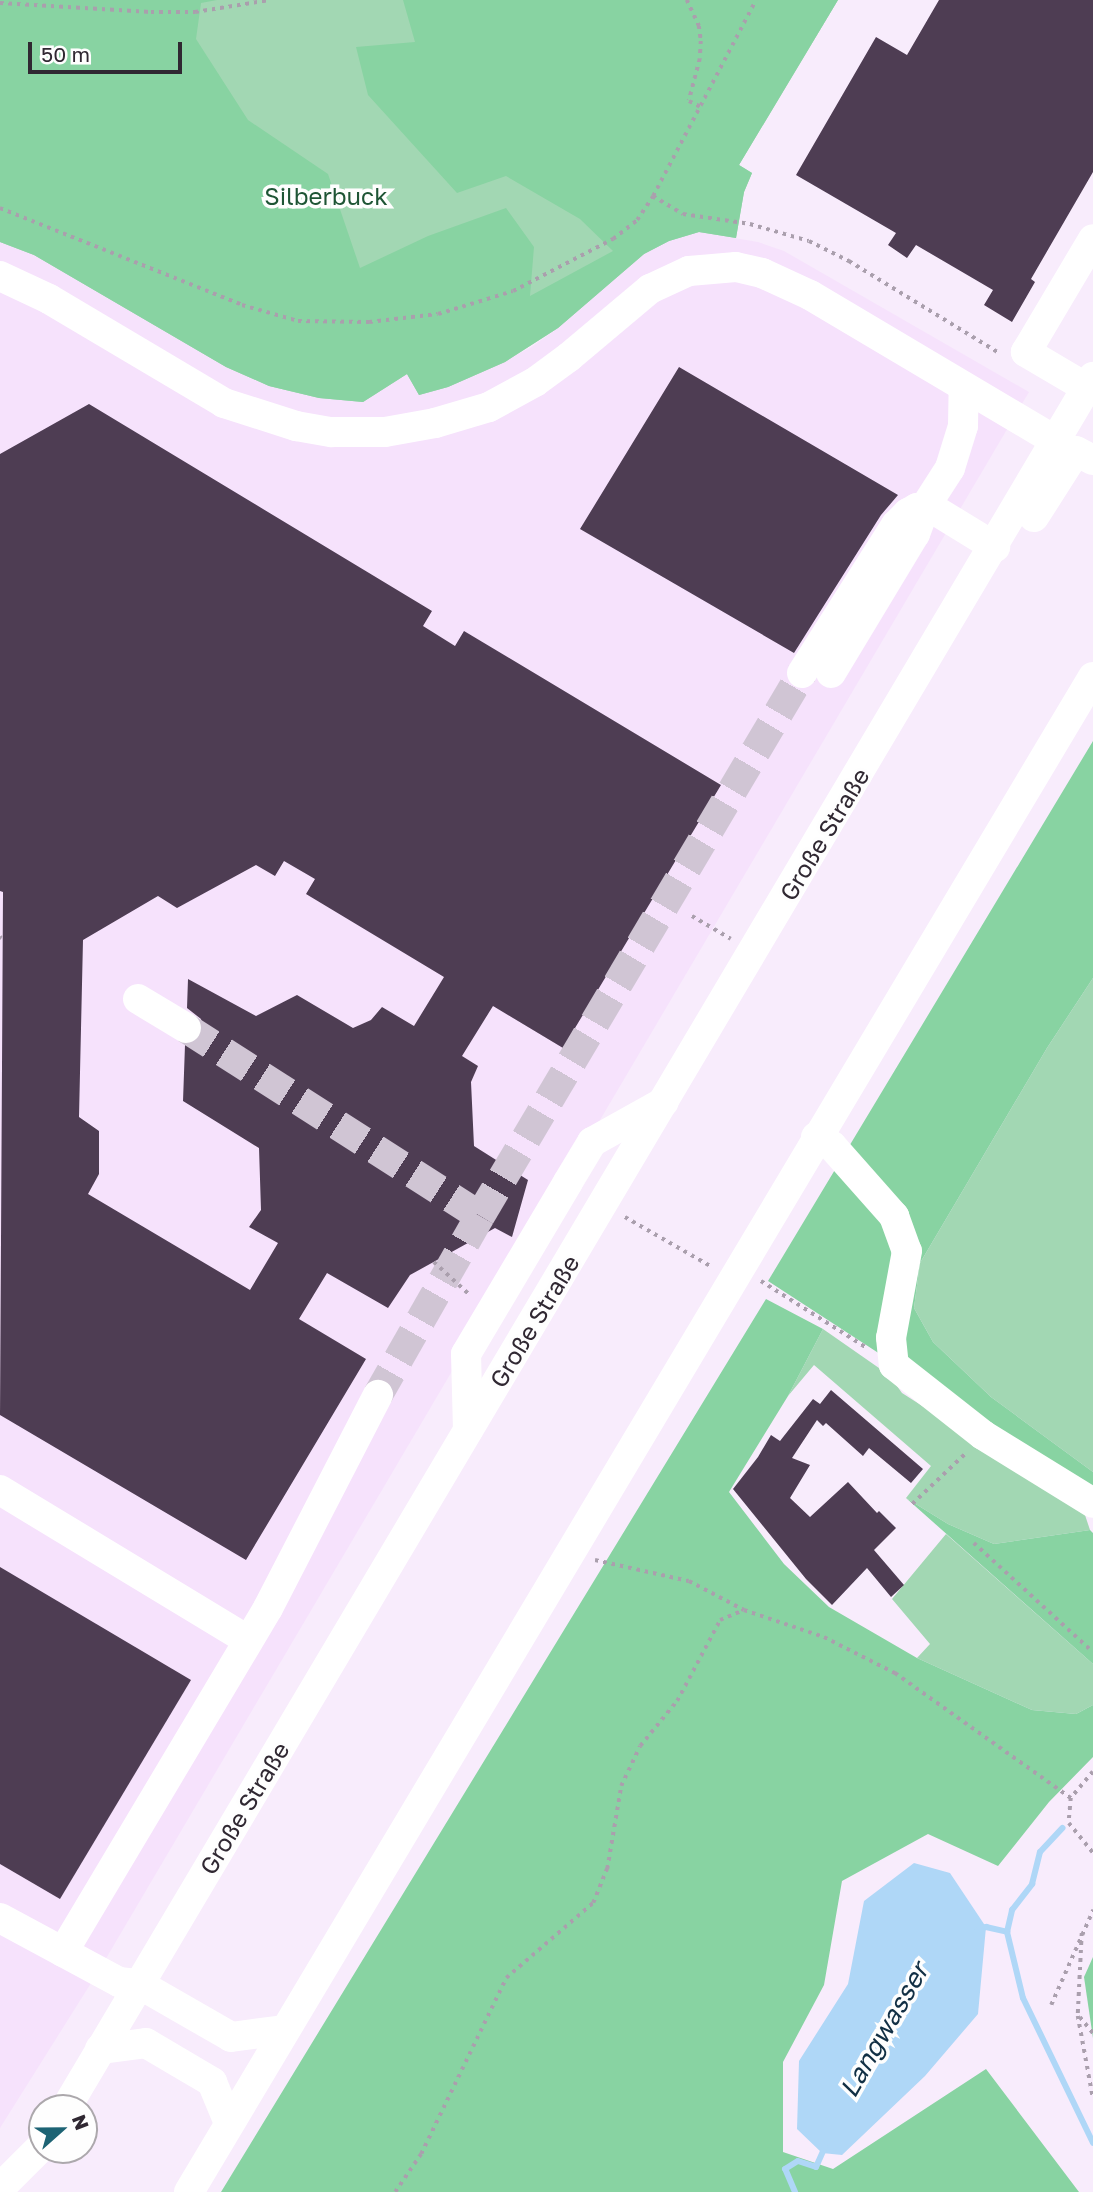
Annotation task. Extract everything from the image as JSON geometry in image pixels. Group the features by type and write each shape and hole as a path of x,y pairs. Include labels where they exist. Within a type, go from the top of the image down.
{"lane":[{"path":"1090,382 1026,352 1093,239"},
{"path":"0,276 49,299 224,403 283,422 331,432 404,429 489,407 535,382 650,289 689,271 711,267 736,267 785,282 1056,441"},
{"name":"Große Straße","path":"74,2094 999,540 1090,382"},
{"path":"816,673 915,534 925,507 957,452 963,426 964,387"},
{"path":"925,507 999,540 1034,517 1076,451 1093,460"},
{"path":"188,2192 1093,677"},
{"path":"138,999 186,1028"},
{"path":"468,1430 466,1354 592,1142 664,1101"},
{"path":"816,1137 832,1146 894,1216 907,1251 891,1338 894,1365 983,1435 1093,1503"},
{"path":"63,1952 248,1640 378,1395"},
{"path":"0,1490 248,1640"},
{"path":"0,1918 119,1982 139,1984 232,2037 284,2030"},
{"path":"100,2049 146,2043 212,2082 229,2123"},
{"path":"0,2188 28,2161"},
{"path":"25,2192 36,2164"}],"path":[{"path":"0,3 151,12 205,11 270,0"},
{"path":"687,0 699,26 701,41 700,59 689,101 701,107"},
{"path":"0,208 242,305 298,321 369,322 438,314 513,291 613,239 637,220 701,107 755,0"},
{"path":"653,196 683,214 750,224 809,241 849,261 1001,355"},
{"path":"692,916 733,940"},
{"path":"603,1204 735,1274 758,1279 894,1365"},
{"path":"434,1262 460,1288"},
{"path":"912,1504 983,1435"},
{"path":"974,1543 1093,1651"},
{"path":"591,1559 689,1581 744,1610 824,1637 895,1673 1071,1798"},
{"path":"395,2192 421,2154 506,1978 593,1903 607,1869 621,1786 640,1746 677,1701 720,1620 744,1610"},
{"path":"1093,1772 1071,1798 1069,1823 1093,1853"},
{"path":"1051,2005 1093,1910"},
{"path":"1082,1933 1078,2016 1093,2098"},
{"path":"1078,2016 1093,2033"}],"shaded area":[{"path":"699,232 758,242 784,251 1029,392 98,1972 0,2128 0,242 34,255 226,367 269,386 319,398 408,374 419,395 478,374 530,348 558,328 644,254 669,241"}],"green space":[{"name":"Silberbuck","path":"0,0 838,0 739,165 752,173 744,192 736,238 699,232 669,241 644,254 558,328 505,362 448,387 419,395 407,374 363,402 319,398 269,386 226,367 34,255 0,242"},
{"name":"Silberbuck","path":"0,0 217,0 201,3 196,39 248,120 328,174 360,268 428,236 506,208 534,247 530,296 613,251 580,219 506,176 457,193 368,95 356,47 415,42 403,0 838,0 739,165 752,173 744,192 736,238 699,232 669,241 644,254 558,328 505,362 448,387 419,395 407,374 363,402 319,398 269,386 226,367 34,255 0,242"},
{"path":"1093,741 1093,978 1047,1048 920,1263 914,1308 933,1342 991,1397 1093,1472 1093,1493 768,1281"},
{"path":"1093,978 1093,1472 991,1397 933,1342 914,1308 920,1263 1047,1048"},
{"path":"766,1299 823,1329 788,1396 729,1492 784,1564 829,1607 917,1658 1032,1710 1076,1714 1093,1705 1093,1757 1049,1802 998,1866 928,1834 842,1881 824,1985 783,2062 783,2152 833,2169 986,2069 1079,2192 221,2192"},
{"path":"823,1329 889,1375 902,1393 1059,1493 1085,1515 1090,1530 994,1544 948,1524 906,1498 931,1466 814,1365 788,1396"},
{"path":"906,1498 948,1524 994,1544 1090,1530 1093,1533 1093,1664"},
{"path":"946,1534 1093,1664 1093,1705 1076,1714 1032,1710 917,1658 930,1644 892,1599"},
{"path":"1093,1957 1093,2038 1084,1977"}],"water":[{"path":"914,1863 950,1873 986,1927 978,2014 925,2076 842,2155 822,2153 797,2129 799,2061 848,1984 864,1901"}],"building":[{"path":"939,0 1093,0 1093,172 1031,279 1035,282 1012,322 984,305 993,290 916,245 907,258 888,245 896,233 796,175 876,37 907,55"},
{"path":"679,367 898,495 881,515 794,653 580,529"},
{"path":"89,404 432,611 423,626 455,646 464,631 721,785 563,1048 493,1006 462,1056 478,1066 471,1082 474,1146 528,1180 512,1237 495,1228 410,1275 388,1308 327,1273 299,1319 366,1359 246,1560 0,1415 3,892 0,891 0,454","holes":["284,861 315,879 306,894 444,977 414,1026 382,1007 371,1020 353,1028 297,995 256,1016 188,979 187,1008 201,1019 203,1029 195,1043 185,1045 183,1101 259,1148 261,1210 249,1227 278,1243 250,1290 88,1194 99,1174 99,1131 79,1117 83,940 158,896 177,908 256,865 275,876"]},
{"path":"831,1390 923,1469 911,1483 869,1448 863,1456 826,1423 823,1426 817,1420 792,1458 810,1465 790,1498 810,1517 848,1482 877,1513 879,1511 896,1528 874,1550 904,1585 891,1597 867,1568 832,1605 806,1579 733,1489 771,1435 780,1441 813,1399 820,1404"},
{"path":"0,1567 191,1680 60,1899 0,1864"}],"waterway":[{"name":"Langwasser","path":"978,1930 986,1927 1007,1932 1012,1910 1032,1884 1040,1852 1062,1828"},
{"path":"1007,1932 1023,1998 1093,2143"},
{"name":"Langwasser","path":"795,2192 785,2169 798,2161 816,2167 825,2147"}],"tunnel":[{"path":"480,1216 802,673"},
{"path":"186,1028 480,1216 378,1395"}]}
